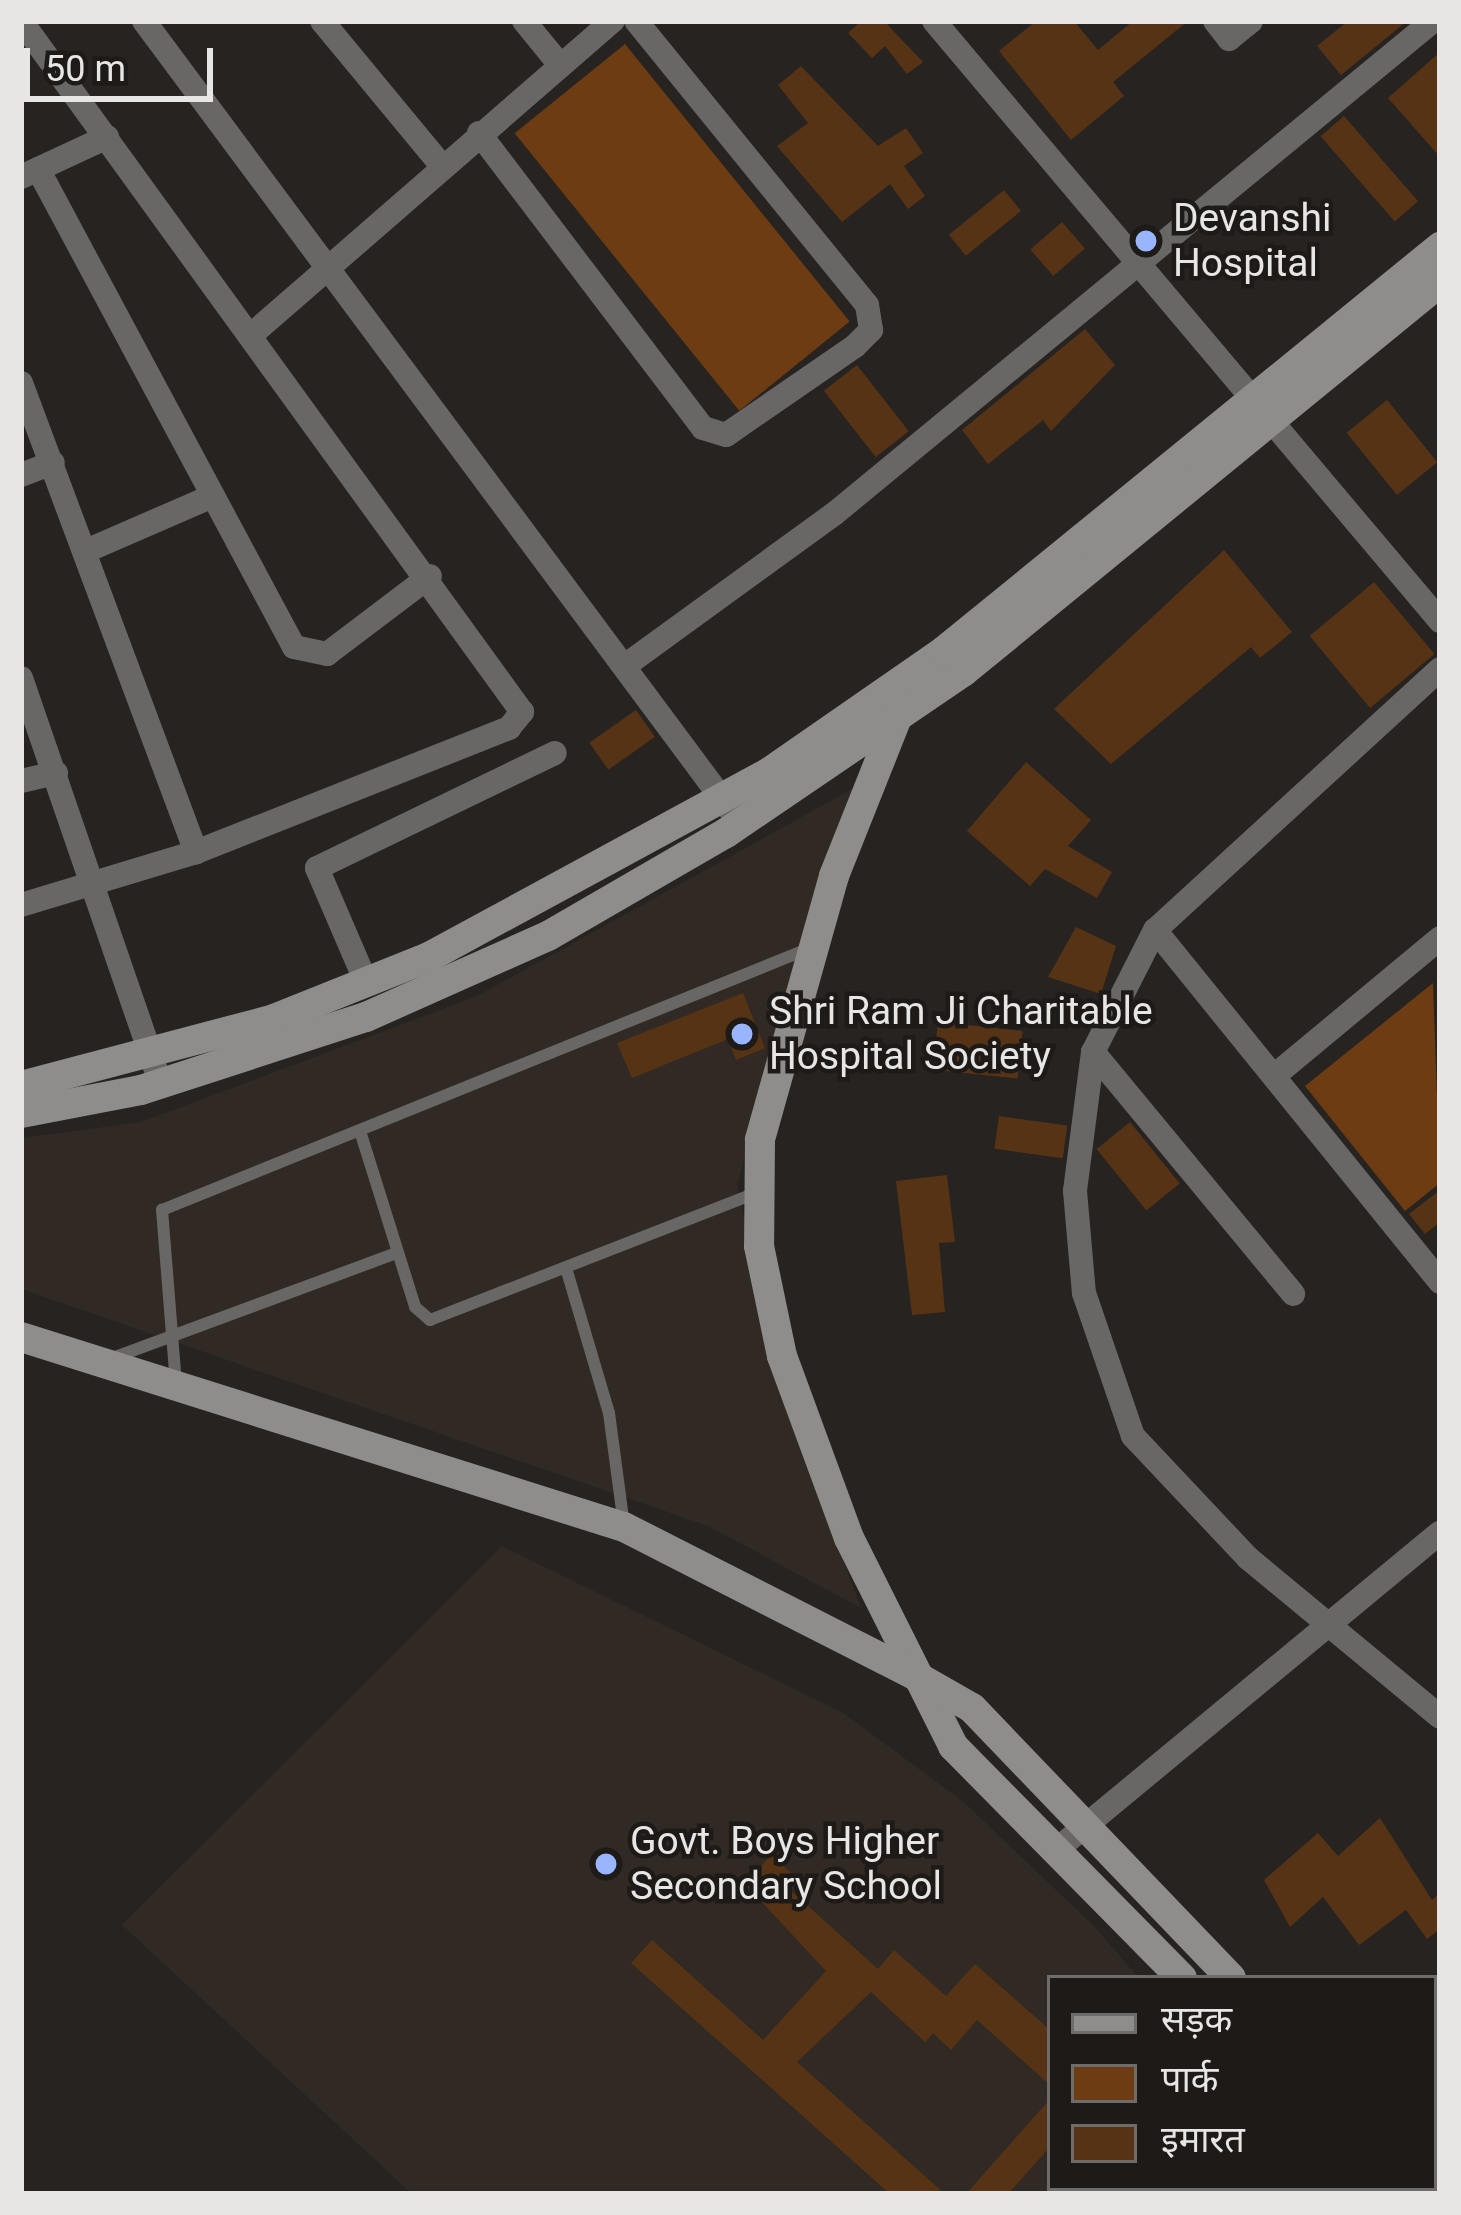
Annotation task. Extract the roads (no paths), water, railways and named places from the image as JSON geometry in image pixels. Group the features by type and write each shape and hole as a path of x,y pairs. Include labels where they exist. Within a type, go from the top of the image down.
{"street":[{"path":"21,21 430,576 517,700 518,721 196,852 97,887 21,905"},
{"path":"144,21 731,811"},
{"path":"322,21 442,166"},
{"path":"524,21 560,65"},
{"path":"250,336 613,21"},
{"path":"479,133 704,428 726,435 855,346 871,330 867,305 636,21"},
{"path":"934,21 1440,621"},
{"path":"1215,21 1229,39 1251,21"},
{"path":"626,665 834,514 1433,21"},
{"path":"107,137 30,173 304,656 327,654 430,576"},
{"path":"21,1113 161,1084 366,1017 522,947 731,811 897,717 1262,413 1440,247"},
{"path":"21,1086 154,1052 366,982 731,811 1440,282"},
{"path":"21,383 196,852"},
{"path":"21,475 53,463"},
{"path":"86,550 210,497"},
{"path":"1440,668 1155,930 1094,1052 1076,1209 1110,1392 1194,1504 1334,1618 1440,1717"},
{"path":"916,671 812,948 754,1193 805,1434 953,1746 1061,1846 1179,1975"},
{"path":"21,678 154,1052 161,1084"},
{"path":"366,982 317,868 555,753"},
{"path":"21,781 56,773"},
{"path":"1155,930 1440,1282"},
{"path":"1274,1076 1436,948"},
{"path":"1094,1052 1293,1294"},
{"path":"21,1336 624,1528 916,1676 972,1708 1090,1822 1229,1975"},
{"path":"1061,1846 1440,1532"}],"lane":[{"path":"176,1384 162,1210 812,948"},
{"path":"360,1131 396,1252 430,1320 754,1193"},
{"path":"103,1362 396,1252"},
{"path":"566,1268 610,1413 624,1528"}],"place":[{"name":"Devanshi Hospital","path":"1146,241"},
{"name":"Shri Ram Ji Charitable Hospital Society","path":"742,1034"},
{"name":"Govt. Boys Higher Secondary School","path":"606,1864"}]}
